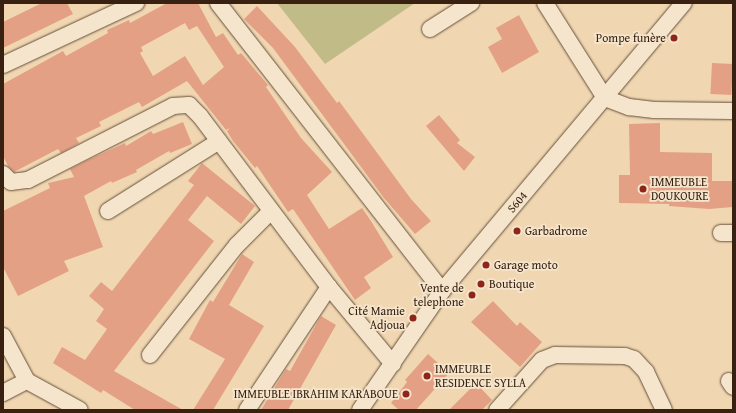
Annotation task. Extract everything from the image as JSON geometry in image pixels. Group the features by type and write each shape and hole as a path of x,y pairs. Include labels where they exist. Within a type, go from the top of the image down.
{"street":[{"path":"3,65 136,3"},
{"path":"218,3 442,291"},
{"path":"430,29 471,3"},
{"path":"545,3 606,98 629,106 654,110 733,111"},
{"name":"S604","path":"360,410 442,291 606,98 684,3"},
{"path":"3,174 11,182 28,180 173,106 181,104 193,108 329,287 393,364"},
{"path":"108,211 219,141"},
{"path":"150,355 238,245 271,211"},
{"path":"247,410 329,287"},
{"path":"3,336 27,381 80,410"},
{"path":"497,410 542,360 556,355 625,356 634,359 646,372 664,410"},
{"path":"3,393 27,381"}],"shaded area":[{"path":"277,3 415,3 325,64"}],"building":[{"path":"42,3 67,3 73,14 3,48 3,22"},
{"path":"167,3 198,3 216,37 223,33 238,55 241,53 268,85 266,87 301,138 332,172 307,195 329,229 362,208 393,257 364,277 371,288 355,300 293,209 288,212 257,166 255,168 233,141 227,131 230,128 226,130 187,81 142,107 139,102 99,122 101,126 76,138 79,143 61,153 58,149 14,172 8,166 3,156 3,84 63,51 66,56 108,33 107,30 129,20 130,23","holes":["185,23 189,30 197,26 224,67 203,85 185,56 153,76 140,53 143,51 141,47"]},
{"path":"257,6 295,47 337,103 339,101 411,199 431,221 415,234 384,198 273,48 244,19"},
{"path":"519,15 539,52 502,73 488,47 502,39 496,28"},
{"path":"712,63 733,64 731,95 710,94"},
{"path":"439,115 460,140 457,143 475,157 464,171 426,126"},
{"path":"183,122 192,144 170,153 169,151 136,170 137,172 112,183 111,181 84,196 103,247 64,261 69,271 18,296 3,267 3,211 50,188 48,183 74,177 70,169 90,159 125,143 126,146 151,131 153,134"},
{"path":"660,123 660,152 712,153 712,181 733,181 733,207 709,209 669,206 669,204 619,203 619,175 630,175 629,124"},
{"path":"202,163 255,206 241,224 207,196 188,220 214,241 114,371 183,410 135,410 103,390 101,393 53,363 62,347 85,360 107,329 96,321 104,309 89,296 101,282 112,291 194,185 188,181"},
{"path":"242,254 254,262 229,305 264,326 213,410 193,410 225,359 189,339 210,300 213,302"},
{"path":"493,301 517,326 520,322 542,342 520,367 471,322"},
{"path":"321,316 336,325 288,410 261,410 286,369 290,371"},
{"name":"IMMEUBLE RESIDENCE SYLLA","path":"428,354 449,373 416,410 399,410 391,403 407,382 405,380"},
{"path":"476,383 492,400 482,410 449,410"}],"place":[{"name":"Pompe funère","path":"674,38"},
{"name":"IMMEUBLE DOUKOURE","path":"643,189"},
{"name":"Garbadrome","path":"517,231"},
{"name":"Garage moto","path":"486,265"},
{"name":"Boutique","path":"481,284"},
{"name":"Vente de telephone","path":"472,295"},
{"name":"Cité Mamie Adjoua","path":"413,318"},
{"name":"IMMEUBLE RESIDENCE SYLLA","path":"427,376"},
{"name":"IMMEUBLE IBRAHIM KARABOUE","path":"406,394"}]}
